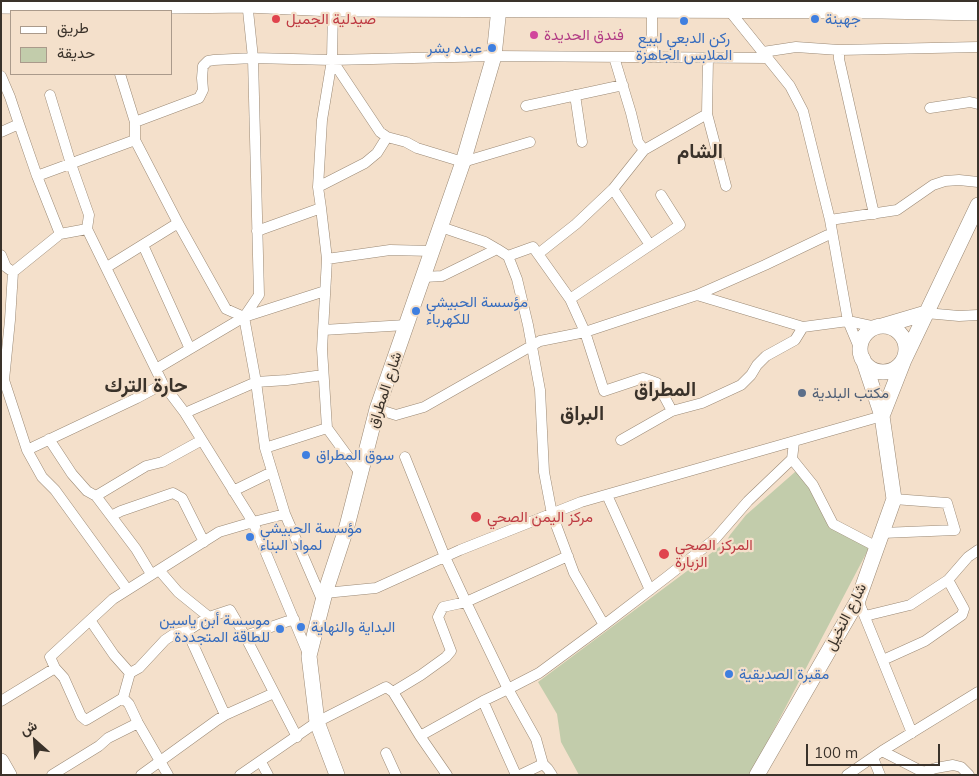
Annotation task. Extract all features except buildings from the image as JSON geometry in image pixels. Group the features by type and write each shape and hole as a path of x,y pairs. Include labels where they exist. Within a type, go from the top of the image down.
{"highway":[{"path":"1,4 100,8 227,2 333,7 499,8 728,8 913,5 978,11"}],"street":[{"path":"247,2 254,58 259,295 244,318 266,448 272,472 285,514 324,597 376,588 446,557 581,502 882,416 904,360 978,205"},
{"path":"333,7 332,60 322,120 318,188 327,259 322,349 323,375 327,428 360,473"},
{"name":"شارع المطراق","path":"337,775 317,722 309,656 324,597 347,526 376,409 463,162 494,56 499,8"},
{"path":"652,8 652,58"},
{"path":"697,295 803,327 848,322 878,327 889,326 903,336 906,344 904,360 893,370 880,372 867,365 862,356 848,322 830,220 803,110 790,86 728,8"},
{"path":"135,122 199,98 203,90 203,66 208,61 214,60 254,58 332,60 494,56 708,58 765,55 796,46 839,50 978,47"},
{"path":"839,50 839,59 874,214"},
{"path":"614,57 638,142 644,150"},
{"path":"708,58 707,114 726,186"},
{"path":"332,60 380,132 387,137 463,162 530,142"},
{"path":"120,75 135,122 136,140 178,224 226,309 244,318"},
{"path":"1,76 60,234"},
{"path":"526,106 623,85"},
{"path":"50,95 89,215 88,229 163,384 185,413 253,522 309,656"},
{"path":"575,95 582,142"},
{"path":"930,108 970,102 978,104"},
{"path":"538,254 576,224 613,189 644,150 707,114"},
{"path":"1,132 19,124"},
{"path":"318,188 364,163 377,153 387,137"},
{"path":"37,176 136,140"},
{"path":"830,220 897,210 933,185 945,181 978,182"},
{"path":"613,189 650,245"},
{"path":"570,299 680,224 661,195"},
{"path":"257,231 321,208"},
{"path":"107,267 178,224"},
{"path":"441,227 485,242 508,256 517,279 528,325 540,390 544,472 552,514 574,573 604,626"},
{"path":"7,269 60,234 88,229"},
{"path":"376,409 396,415 424,407 540,341 585,332 697,295 765,266 832,233"},
{"path":"143,245 190,349"},
{"path":"508,256 533,246 570,299 585,332 604,391 644,378 657,383 672,411"},
{"path":"424,276 442,276 497,249"},
{"path":"327,259 390,250 432,251"},
{"path":"1,255 7,269 10,320 2,379 27,450 42,476 55,490 127,589"},
{"path":"156,369 244,318 325,291"},
{"path":"862,356 861,344 864,337 869,331 878,327 926,313 978,316"},
{"path":"323,330 406,325"},
{"path":"621,440 672,411 702,403 741,385 766,356 795,340 803,327"},
{"name":"شارع النخيل","path":"757,775 858,600 894,500 882,416 862,356"},
{"path":"185,413 256,382 323,375"},
{"path":"27,450 163,384"},
{"path":"266,448 327,428"},
{"path":"49,439 72,474 87,491 96,496 155,572 209,617"},
{"path":"96,496 146,466 162,462 202,440"},
{"path":"420,736 539,673 604,626 715,539 748,501 792,459 794,442"},
{"path":"404,457 466,602 508,690 536,739 543,764 552,775"},
{"path":"792,459 813,485 833,524 879,540 955,530 947,503 894,500"},
{"path":"233,491 272,472"},
{"path":"111,516 121,510 173,493 182,498 204,542"},
{"path":"607,495 650,590"},
{"path":"285,514 219,532 113,599 50,657 55,668 64,678 81,716 86,720 123,698 130,673 139,668 165,640 209,617 230,610 297,737"},
{"path":"865,616 910,605 948,580 968,557 978,550"},
{"path":"393,692 421,675 451,651 438,617 443,607 466,602 568,556"},
{"path":"883,660 925,641 962,615 964,609 948,580"},
{"path":"858,600 912,733"},
{"path":"90,620 114,655 130,673"},
{"path":"245,636 294,620"},
{"path":"187,630 225,715"},
{"path":"1,701 55,668"},
{"path":"240,775 317,722 386,687 393,692 447,775"},
{"path":"847,775 978,692"},
{"path":"141,775 225,715 274,693"},
{"path":"123,698 129,704 168,775"},
{"path":"483,701 516,775"},
{"path":"52,775 99,746 108,738 138,723"},
{"path":"882,752 923,772 953,765 961,767 969,775"},
{"path":"386,753 396,775"},
{"path":"873,758 880,775"},
{"path":"1,761 9,775"},
{"path":"261,762 268,775"},
{"path":"520,775 543,764"},
{"path":"974,775 978,773"}],"green space":[{"path":"795,472 809,473 832,522 869,548 750,775 579,775 561,742 557,714 538,682 726,542 746,515"}],"place":[{"name":"صيدلية الجميل","path":"276,19"},
{"name":"جهينة","path":"815,19"},
{"name":"ركن الدبعي لبيع الملابس الجاهزة","path":"684,21"},
{"name":"فندق الحديدة","path":"534,35"},
{"name":"عبده بشر","path":"492,48"},
{"name":"مؤسسة الحبيشي للكهرباء","path":"416,311"},
{"name":"مكتب البلدية","path":"802,393"},
{"name":"سوق المطراق","path":"306,455"},
{"name":"مركز اليمن الصحي","path":"476,517"},
{"name":"مؤسسة الحبيشي لمواد البناء","path":"250,537"},
{"name":"المركز الصحي الزبارة","path":"664,554"},
{"name":"البداية والنهاية","path":"301,627"},
{"name":"موسسة أبن ياسين للطاقة المتجددة","path":"280,629"},
{"name":"مقبرة الصديقية","path":"729,674"}],"district":[{"name":"الشام","path":"700,152"},
{"name":"حارة الترك","path":"146,386"},
{"name":"المطراق","path":"665,390"},
{"name":"البراق","path":"582,414"}]}
